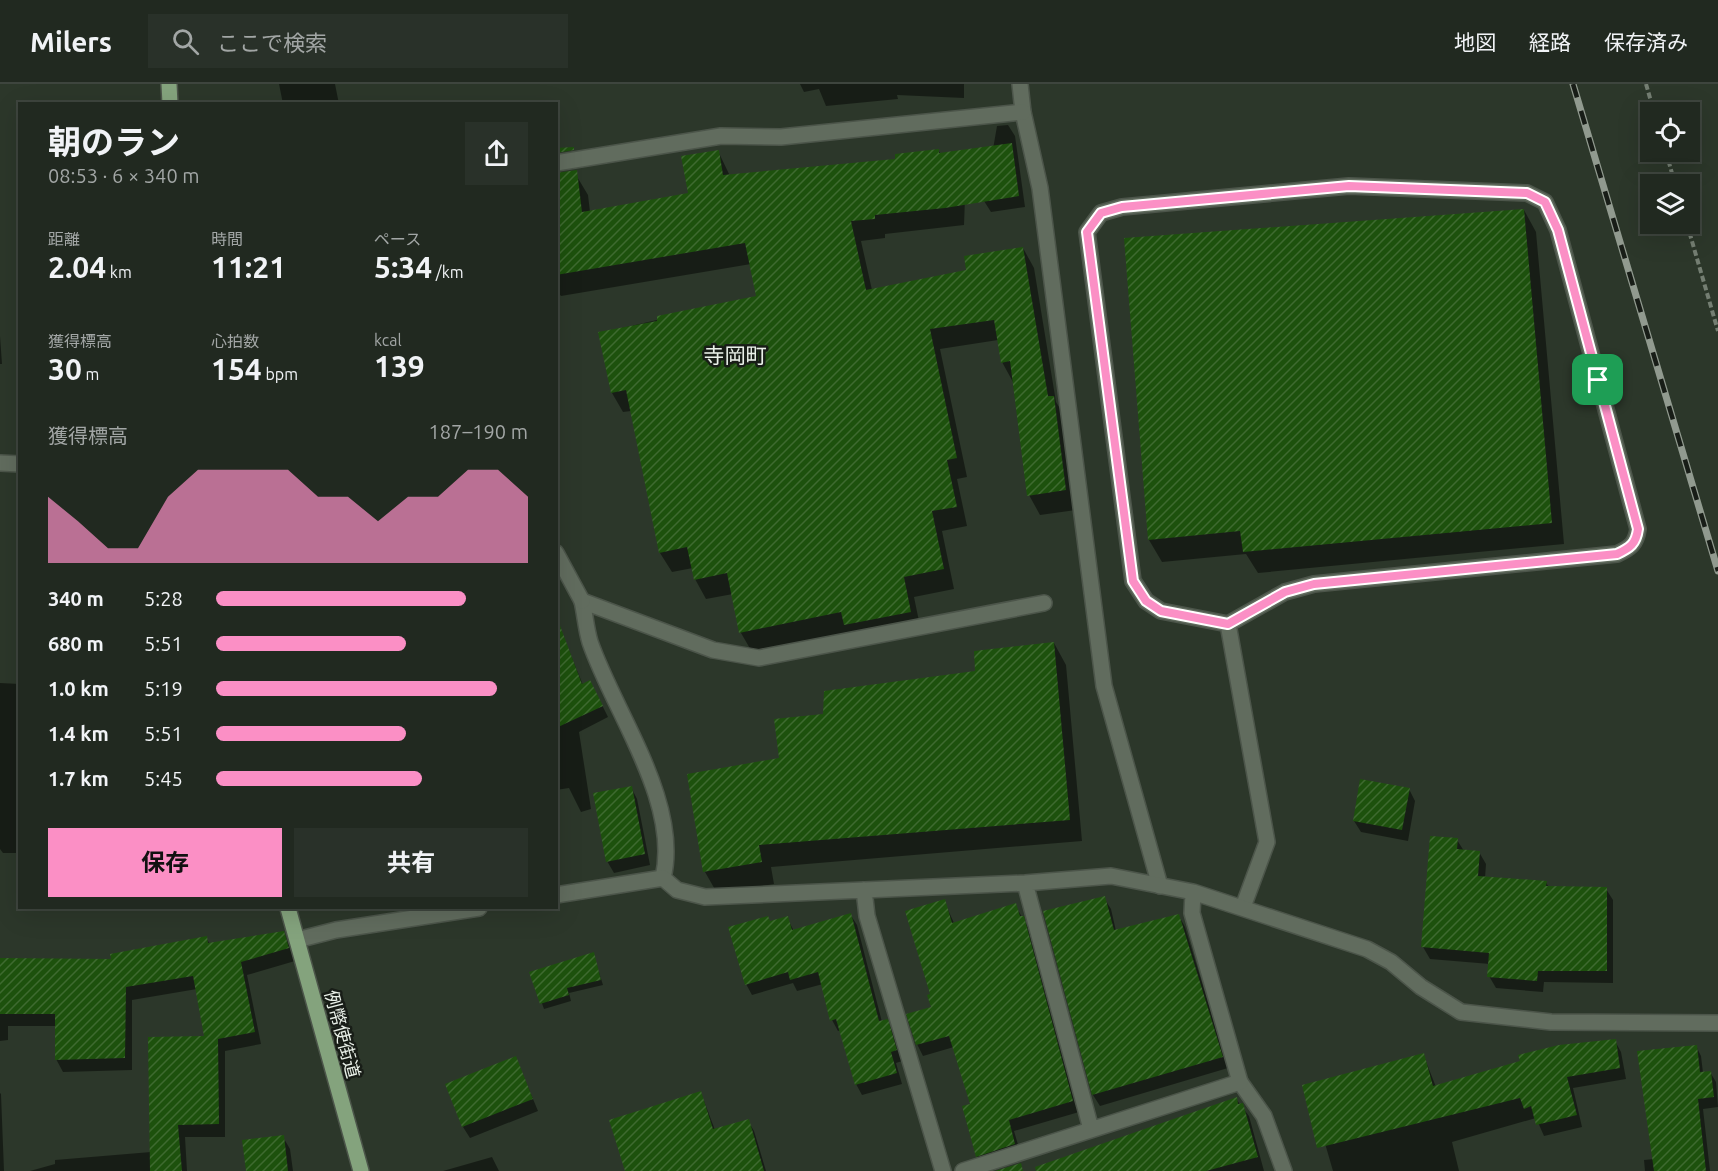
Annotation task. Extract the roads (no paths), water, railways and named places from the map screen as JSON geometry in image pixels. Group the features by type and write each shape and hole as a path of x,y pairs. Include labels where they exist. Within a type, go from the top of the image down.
{"main road":[{"path":"169,84 170,102"},
{"name":"例幣使街道","path":"288,909 361,1171"}],"street":[{"path":"1020,84 1023,112 1040,188 1104,686 1160,886"},
{"path":"558,163 721,136 781,137 1023,112"},
{"path":"1349,186 1527,193 1545,202 1558,230 1638,529 1630,548 1617,554 1314,584 1285,592 1228,624 1161,611 1146,601 1133,581 1087,246 1087,232 1092,222 1101,213 1122,207 1349,186"},
{"path":"0,463 18,464"},
{"path":"558,558 582,601 590,641 653,783 668,856 663,878"},
{"path":"582,601 713,650 759,658 1044,603"},
{"path":"1228,624 1267,842 1243,907"},
{"path":"558,895 663,878 677,890 705,897 1025,883 1111,876 1193,892 1367,949 1390,962 1421,987 1461,1012 1551,1022 1717,1027"},
{"path":"1025,883 1091,1129"},
{"path":"864,890 867,916 943,1171"},
{"path":"1193,892 1192,913 1240,1082 1264,1116 1284,1171"},
{"path":"297,940 336,930 472,909"},
{"path":"963,1171 1240,1082"}],"railway":[{"path":"1573,84 1718,571"}],"district":[{"name":"寺岡町","path":"735,355"}]}
